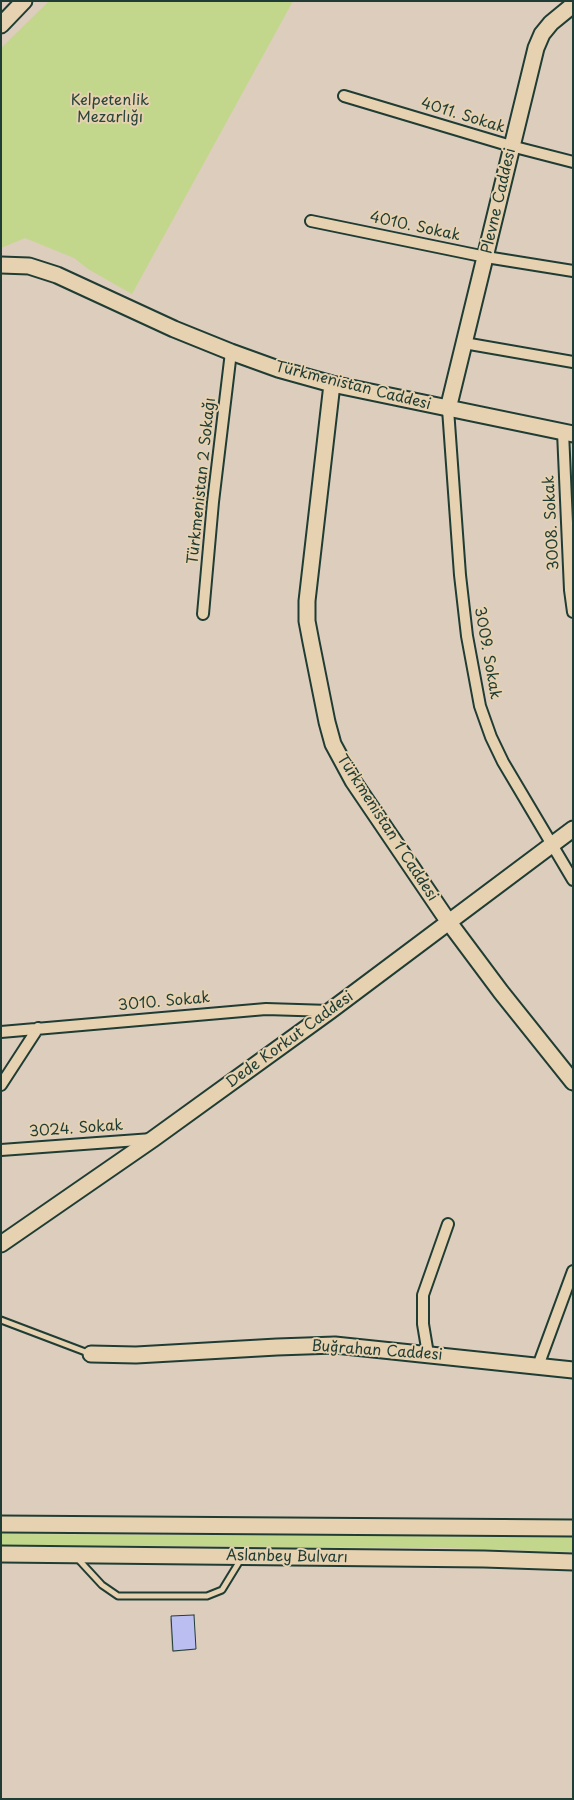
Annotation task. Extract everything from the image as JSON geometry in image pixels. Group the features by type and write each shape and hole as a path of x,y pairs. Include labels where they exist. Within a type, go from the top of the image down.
{"street":[{"path":"1,24 24,1"},
{"name":"Plevne Caddesi","path":"448,409 536,48 542,34 551,23 573,5"},
{"name":"4011. Sokak","path":"344,96 511,146 573,162"},
{"name":"4010. Sokak","path":"311,221 486,257 573,271"},
{"name":"Türkmenistan Caddesi","path":"1,265 29,266 57,275 174,329 278,369 332,384 568,433"},
{"path":"464,343 573,362"},
{"name":"Türkmenistan 2 Sokağı","path":"203,614 213,502 231,352"},
{"name":"Türkmenistan 1 Caddesi","path":"332,384 307,601 307,621 327,722 334,744 353,782 448,921 501,992 573,1082"},
{"name":"3009. Sokak","path":"448,409 465,619 480,706 491,737 503,762 573,880"},
{"name":"3008. Sokak","path":"568,433 570,590 573,612"},
{"name":"Dede Korkut Caddesi","path":"1,1244 153,1139 330,1011 573,829"},
{"name":"3010. Sokak","path":"1,1032 266,1009 330,1011"},
{"path":"1,1085 38,1028"},
{"name":"3024. Sokak","path":"1,1150 153,1139"},
{"path":"428,1354 423,1324 423,1295 448,1224"},
{"path":"538,1366 573,1271"},
{"name":"Buğrahan Caddesi","path":"91,1354 136,1355 277,1346 335,1345 573,1370"},
{"name":"Aslanbey Bulvarı","path":"1,1524 573,1528"},
{"name":"Aslanbey Bulvarı","path":"1,1554 573,1562"}],"lane":[{"path":"1,1320 91,1354"},
{"path":"75,1555 102,1585 118,1596 207,1596 222,1590 242,1556"}],"green space":[{"name":"Kelpetenlik Mezarlığı","path":"49,1 293,1 132,294 88,269 74,258 25,238 1,248 1,48"},
{"path":"1,1534 573,1537 573,1552 447,1548 1,1545"}],"building":[{"path":"194,1615 196,1649 173,1651 171,1616"}]}
